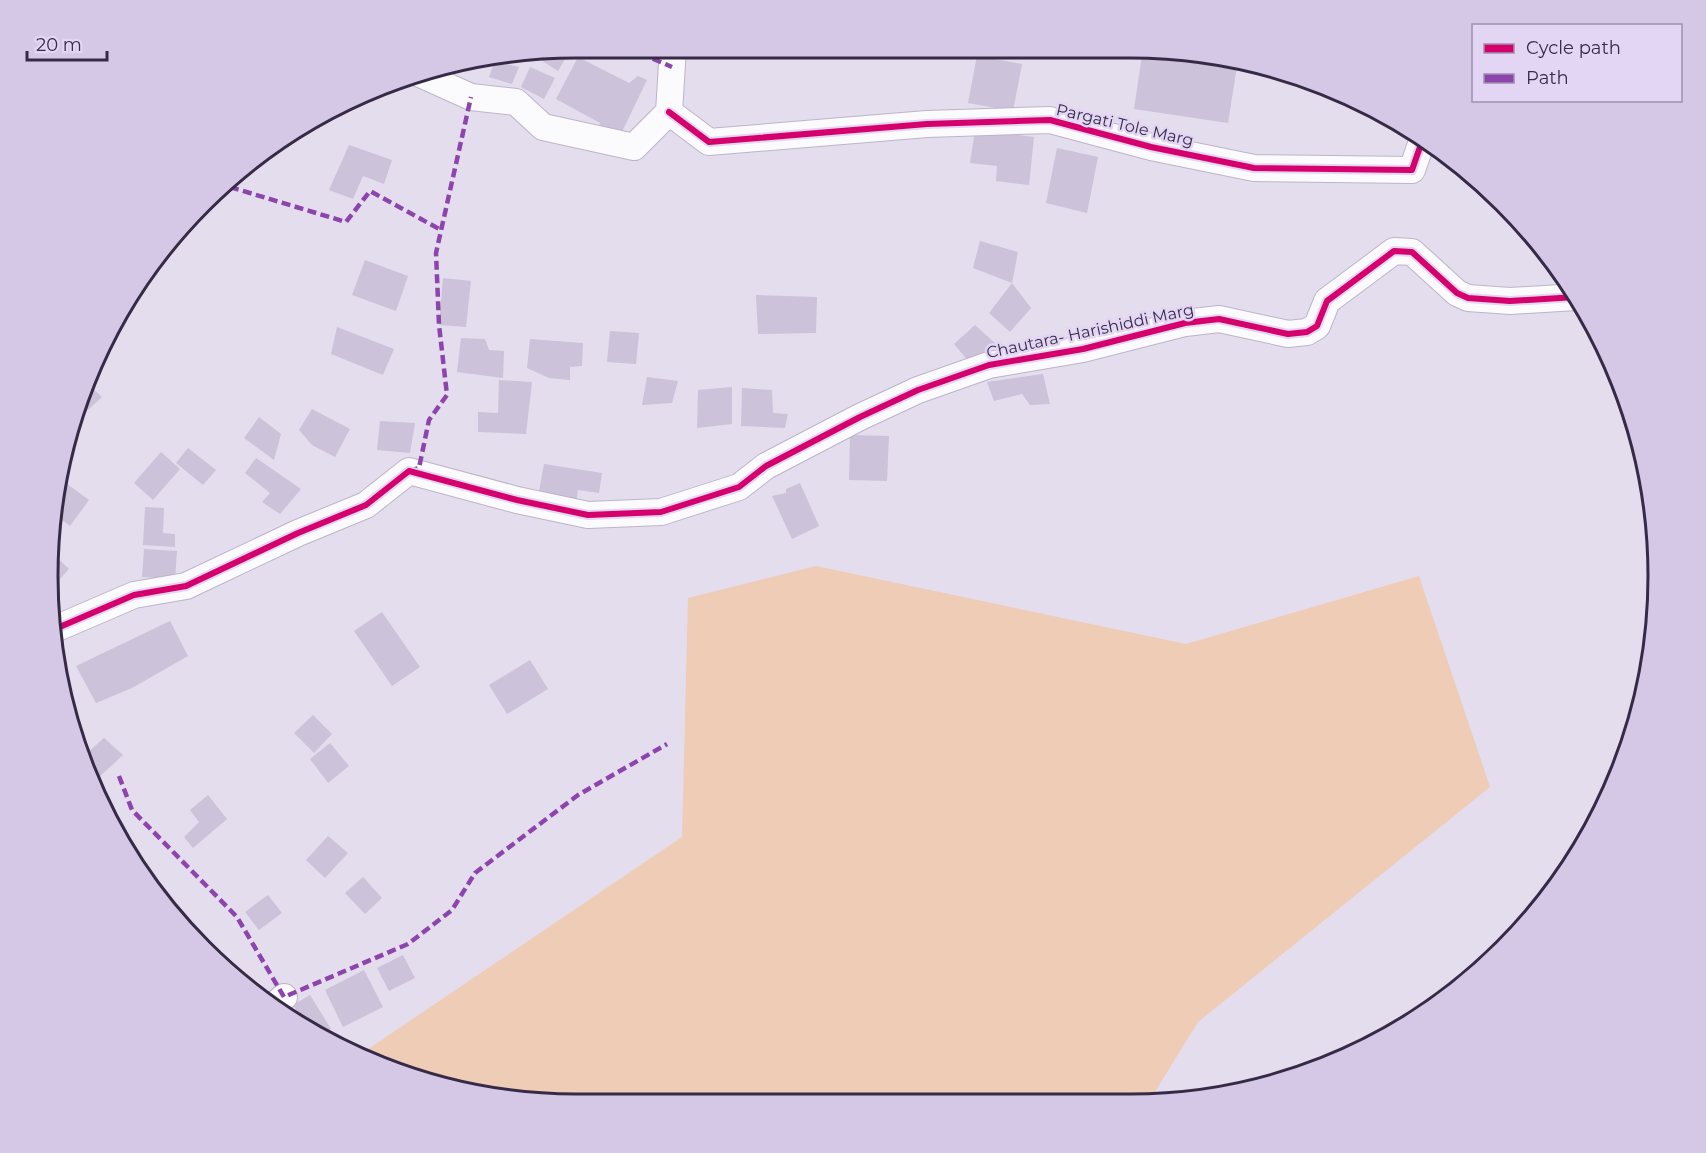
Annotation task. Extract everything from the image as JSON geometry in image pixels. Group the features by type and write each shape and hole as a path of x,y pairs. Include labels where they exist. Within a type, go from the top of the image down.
{"street":[{"path":"432,79 471,97 516,102 543,127 634,147 669,112 672,58"},
{"name":"Pargati Tole Marg","path":"669,112 709,142 927,124 1050,120 1151,147 1254,168 1412,170 1420,148"},
{"name":"Chautara- Harishiddi Marg","path":"61,626 134,595 186,586 298,533 366,505 409,471 517,501 588,515 661,512 738,487 766,466 860,417 918,390 989,365 1083,349 1185,323 1219,319 1288,334 1307,332 1317,326 1327,301 1394,251 1412,252 1457,293 1468,298 1510,301 1565,298"}],"shaded area":[{"path":"816,566 1186,644 1419,576 1490,787 1198,1022 1154,1093 543,1093 475,1085 442,1077 367,1050 682,837 688,598"}],"building":[{"path":"577,58 629,83 638,76 647,80 618,140 599,130 600,123 556,99"},
{"path":"977,58 1022,64 1013,111 968,103"},
{"path":"565,59 558,71 541,60"},
{"path":"1142,59 1197,63 1237,69 1228,123 1134,109"},
{"path":"505,64 519,67 512,84 489,77 493,65"},
{"path":"530,67 555,78 544,99 521,87"},
{"path":"975,130 1034,137 1029,185 996,181 997,166 970,163"},
{"path":"349,145 392,160 384,184 363,176 353,199 329,190"},
{"path":"1057,148 1098,157 1087,213 1046,203"},
{"path":"980,241 1018,252 1012,283 973,268"},
{"path":"365,260 408,276 396,311 352,295"},
{"path":"443,278 471,281 466,327 439,325"},
{"path":"1012,283 1031,308 1010,332 989,313"},
{"path":"756,295 817,297 816,333 758,334"},
{"path":"975,325 996,344 970,363 954,344"},
{"path":"337,327 394,349 383,375 331,354"},
{"path":"610,331 639,333 636,364 607,362"},
{"path":"461,338 485,339 489,350 504,351 503,378 457,372"},
{"path":"530,339 583,343 582,366 570,367 570,380 549,378 527,368"},
{"path":"1043,374 1050,404 1030,405 1022,394 994,401 987,382"},
{"path":"647,377 678,381 672,403 642,405"},
{"path":"499,380 532,382 526,434 478,432 478,412 498,413"},
{"path":"732,387 732,424 697,428 698,390"},
{"path":"742,388 772,390 773,413 788,414 785,428 741,426"},
{"path":"94,389 102,397 85,412"},
{"path":"312,409 350,429 335,457 312,445 299,430"},
{"path":"259,417 281,434 274,460 244,438"},
{"path":"380,421 415,423 410,453 377,450"},
{"path":"850,435 889,436 887,481 849,480"},
{"path":"188,448 216,470 203,485 176,463"},
{"path":"161,452 180,469 153,500 134,483"},
{"path":"256,458 301,489 280,514 262,502 270,493 245,473"},
{"path":"544,464 602,473 599,493 578,490 576,504 538,497"},
{"path":"800,483 819,526 792,539 772,496 786,493 786,489"},
{"path":"67,484 89,500 70,526 62,520"},
{"path":"145,507 164,508 163,533 175,534 175,547 143,545"},
{"path":"144,549 177,551 175,579 142,577"},
{"path":"59,560 69,569 58,581"},
{"path":"382,612 420,667 392,686 354,631"},
{"path":"170,621 188,656 132,688 96,703 76,666"},
{"path":"530,660 548,689 507,714 489,685"},
{"path":"313,715 332,734 314,753 294,733"},
{"path":"104,738 123,755 99,777 89,751"},
{"path":"330,743 349,766 328,783 310,759"},
{"path":"208,795 227,819 193,848 184,837 199,822 190,810"},
{"path":"328,836 348,853 325,878 306,860"},
{"path":"363,877 382,898 365,914 345,893"},
{"path":"268,895 282,913 259,930 245,912"},
{"path":"403,955 415,978 389,991 377,968"},
{"path":"364,970 383,1007 343,1027 325,990"},
{"path":"310,995 331,1029 328,1031 317,1025 298,1013 293,1005"}],"marked path":[{"path":"651,58 672,67"},
{"path":"409,471 419,468 429,420 447,395 439,325 436,253 471,97"},
{"path":"234,188 346,222 370,191 441,230"},
{"path":"119,776 132,810 237,917 284,997 408,944 452,910 475,873 578,795 667,744"}],"cycle path":[{"path":"669,112 709,142 927,124 1050,120 1151,147 1254,168 1412,170 1420,148"},
{"path":"61,626 134,595 186,586 298,533 366,505 409,471 517,500 588,515 661,512 739,487 766,466 860,417 918,390 989,365 1083,349 1185,323 1219,319 1288,334 1307,332 1317,326 1327,301 1394,251 1412,252 1457,293 1468,298 1510,301 1565,298"}]}
